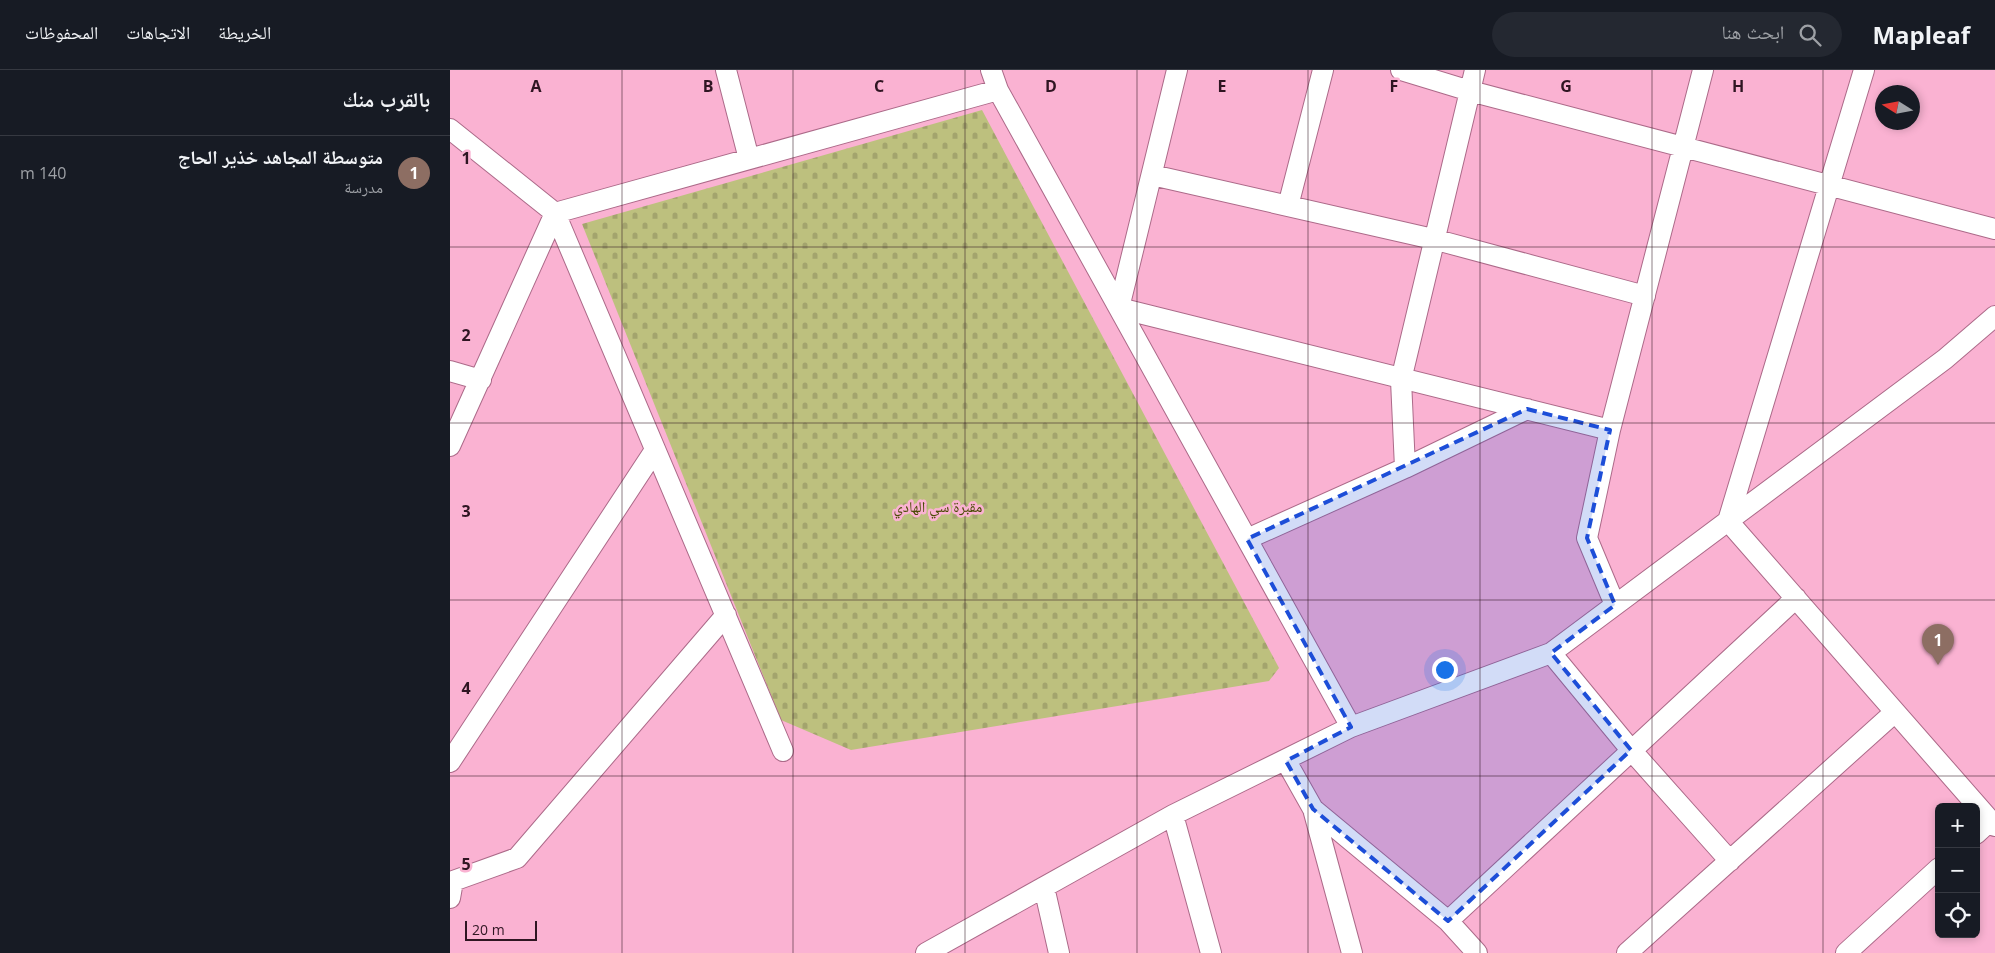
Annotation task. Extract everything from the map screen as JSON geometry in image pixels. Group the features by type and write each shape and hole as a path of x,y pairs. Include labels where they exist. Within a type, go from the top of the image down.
{"street":[{"path":"726,70 749,159"},
{"path":"990,70 998,90 1351,727"},
{"path":"1119,308 1177,70"},
{"path":"1288,206 1323,70"},
{"path":"1402,70 1470,91 1995,229"},
{"path":"1405,468 1401,380 1433,239 1475,70"},
{"path":"1615,605 1587,538 1610,430 1703,70"},
{"path":"1728,521 1828,184 1864,70"},
{"path":"555,213 998,90"},
{"path":"450,129 555,213 783,750"},
{"path":"1152,175 1433,239 1645,296"},
{"path":"450,446 555,213"},
{"path":"1119,308 1401,380 1610,430"},
{"path":"926,953 1173,815 1286,761 1351,727 1551,653 1945,359 1995,316"},
{"path":"450,371 481,380"},
{"path":"1247,539 1405,468 1527,409"},
{"path":"450,762 655,450"},
{"path":"1728,521 1895,712 1987,827"},
{"path":"1448,921 1796,598"},
{"path":"450,898 453,881 517,858 726,615"},
{"path":"1551,653 1632,750 1730,861"},
{"path":"1627,953 1895,712"},
{"path":"1286,761 1313,809 1352,953"},
{"path":"1313,809 1448,921 1477,953"},
{"path":"1173,815 1211,953"},
{"path":"1846,953 1935,872"},
{"path":"1044,887 1059,953"}],"highlighted area":[{"path":"1527,409 1610,430 1587,538 1615,605 1551,653 1631,750 1448,921 1313,809 1286,761 1351,727 1247,539"}],"green space":[{"name":"مقبرة سي الهادي","path":"982,110 1279,668 1269,681 851,750 781,720 582,224"}],"place":[{"name":"متوسطة المجاهد خذير الحاج","path":"1938,665"}]}
